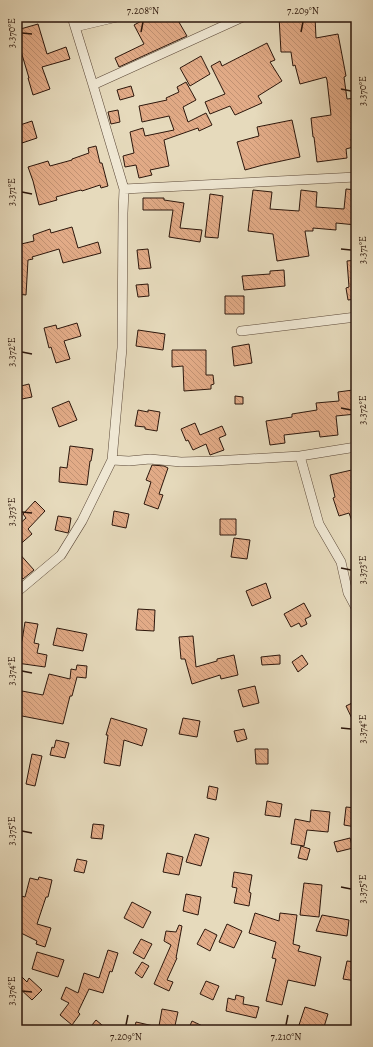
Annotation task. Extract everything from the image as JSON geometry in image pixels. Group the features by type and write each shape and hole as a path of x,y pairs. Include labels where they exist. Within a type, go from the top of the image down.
{"street":[{"path":"17,592 62,555 82,521 112,460 122,348 124,189 72,17"},
{"path":"75,28 117,17"},
{"path":"93,85 243,17"},
{"path":"124,189 356,177"},
{"path":"241,331 356,317"},
{"path":"112,460 129,461 150,459 181,462 214,461 300,456 356,447"},
{"path":"300,456 319,524 341,562 348,593 356,608"}],"building":[{"path":"149,17 176,17 187,36 119,67 115,58 144,44 134,25"},
{"path":"279,17 315,17 316,38 338,34 346,76 344,77 347,99 356,98 356,139 351,139 353,147 346,149 347,158 317,162 311,118 331,115 327,80 326,77 300,84 295,65 293,66 291,52 281,52"},
{"path":"38,24 47,54 66,47 70,59 42,67 50,89 33,95 17,38 17,30"},
{"path":"267,43 275,60 270,62 282,81 258,96 262,103 235,115 230,106 210,114 205,102 225,94 211,66 220,61 222,66"},
{"path":"201,56 210,74 190,86 180,68"},
{"path":"186,82 196,100 183,107 188,122 206,113 212,125 199,131 198,128 164,140 169,166 150,170 152,175 139,178 136,165 125,167 123,156 134,153 130,132 143,128 145,136 174,130 169,116 142,122 139,106 167,100 166,98 179,92 177,87"},
{"path":"131,86 134,96 120,100 117,90"},
{"path":"118,110 120,122 111,124 108,112"},
{"path":"292,120 300,157 245,170 237,142 259,136 257,127"},
{"path":"32,121 37,138 22,143 17,126"},
{"path":"96,146 108,186 101,188 100,185 82,191 81,190 56,197 57,200 39,205 28,167 48,161 50,166 72,160 89,153 88,148"},
{"path":"346,189 356,190 356,225 336,223 336,230 313,228 313,231 305,231 309,256 277,261 273,234 248,231 253,190 272,192 270,209 299,211 301,190 317,192 316,207 344,209"},
{"path":"210,194 223,196 218,238 205,237"},
{"path":"143,198 164,198 164,200 184,203 180,228 202,230 200,242 169,237 173,210 143,210"},
{"path":"72,227 78,248 98,242 101,253 63,263 59,249 32,257 33,259 28,260 26,295 17,294 17,245 34,241 33,235 50,229 51,233"},
{"path":"148,249 151,268 139,269 137,250"},
{"path":"356,260 356,299 348,300 346,288 349,287 347,261"},
{"path":"284,270 285,286 244,290 242,276 270,274 270,271"},
{"path":"148,284 149,296 138,297 136,285"},
{"path":"225,296 244,296 244,314 225,314"},
{"path":"77,323 81,336 64,341 70,359 56,363 51,347 49,348 44,328 56,325 57,329"},
{"path":"138,330 165,334 163,350 136,346"},
{"path":"249,344 252,363 234,366 232,347"},
{"path":"172,350 206,350 206,375 213,375 214,384 211,385 211,389 184,391 183,366 172,367"},
{"path":"29,384 32,397 17,400 17,387"},
{"path":"353,390 356,414 336,416 338,435 320,437 319,431 284,435 285,443 270,445 266,421 292,417 292,414 317,410 316,403 339,401 338,392"},
{"path":"235,396 243,397 243,404 235,404"},
{"path":"69,401 77,420 59,427 52,408"},
{"path":"138,410 160,412 157,431 145,429 145,427 135,426"},
{"path":"195,423 200,435 222,426 226,435 219,438 224,450 210,455 206,444 193,450 188,440 186,441 181,429"},
{"path":"70,446 93,449 87,485 59,482 60,467 67,468"},
{"path":"152,465 164,466 168,468 159,494 163,495 158,509 144,504 151,482 146,480"},
{"path":"356,469 355,529 349,513 339,516 333,498 335,497 330,475"},
{"path":"35,501 45,511 28,529 32,534 17,547 17,526 26,518 23,514"},
{"path":"114,511 129,514 126,528 112,525"},
{"path":"58,516 71,518 68,533 55,530"},
{"path":"220,519 236,519 236,535 220,535"},
{"path":"234,538 250,540 247,559 231,557"},
{"path":"17,551 34,570 23,579 17,572"},
{"path":"266,583 271,598 252,606 246,591"},
{"path":"304,603 311,616 305,619 307,624 301,627 299,623 291,627 284,614"},
{"path":"138,609 155,610 154,631 136,630"},
{"path":"25,622 38,624 34,643 39,644 37,653 47,655 45,667 17,663 18,641 22,641"},
{"path":"57,628 87,634 83,651 53,645"},
{"path":"193,636 196,667 217,661 217,659 234,655 238,675 221,679 220,675 192,684 185,659 181,659 179,637"},
{"path":"280,655 280,664 262,665 261,657"},
{"path":"302,655 308,664 298,672 292,662"},
{"path":"77,665 87,666 86,678 77,677 72,696 70,696 63,724 17,715 18,698 21,698 22,691 43,695 49,674 70,679 71,669 76,670"},
{"path":"255,686 259,703 243,707 238,690"},
{"path":"356,701 356,727 346,706"},
{"path":"111,718 147,729 142,746 124,740 120,766 104,763 108,735 106,735"},
{"path":"183,718 200,721 197,737 179,734"},
{"path":"244,729 247,739 237,742 234,731"},
{"path":"56,740 69,743 65,758 50,755"},
{"path":"255,749 268,749 268,764 256,764"},
{"path":"32,754 42,756 35,786 26,784"},
{"path":"209,786 218,788 216,800 207,798"},
{"path":"267,801 282,804 280,817 265,815"},
{"path":"346,807 356,808 356,827 344,825"},
{"path":"311,810 330,812 328,832 307,830 304,846 291,844 295,819 310,822"},
{"path":"93,824 104,825 102,839 91,838"},
{"path":"195,834 209,838 201,866 186,862"},
{"path":"350,838 353,848 337,852 334,842"},
{"path":"301,846 310,849 307,860 298,858"},
{"path":"167,853 183,857 179,875 163,872"},
{"path":"77,859 87,861 84,873 74,871"},
{"path":"234,872 252,875 249,892 251,893 249,906 234,903 237,888 232,887"},
{"path":"39,877 52,880 48,897 46,897 37,924 51,928 45,947 36,944 37,941 17,931 17,895 25,897 30,878 38,880"},
{"path":"304,883 322,885 319,917 300,915"},
{"path":"186,894 201,897 198,915 183,911"},
{"path":"132,902 151,912 143,928 124,918"},
{"path":"255,913 279,921 280,913 297,915 293,944 300,946 298,951 321,957 315,986 288,980 282,1005 266,1001 276,959 272,958 276,942 249,933"},
{"path":"322,915 349,920 347,936 316,931"},
{"path":"227,924 242,931 234,948 219,942"},
{"path":"179,925 182,926 177,958 167,980 173,982 169,991 154,984 171,945 164,941 166,931 176,932"},
{"path":"205,929 217,935 210,951 197,944"},
{"path":"141,939 152,944 144,959 133,953"},
{"path":"108,950 118,953 103,993 89,989 78,1012 80,1014 72,1025 60,1015 69,1003 61,999 66,987 78,993 84,973 99,978"},
{"path":"37,952 64,960 58,977 32,969"},
{"path":"347,961 356,962 356,981 343,979"},
{"path":"142,962 149,966 142,978 135,973"},
{"path":"17,972 27,982 29,978 42,990 32,1000 17,986"},
{"path":"206,981 219,986 213,1000 200,994"},
{"path":"236,995 244,997 243,1004 259,1007 256,1018 226,1011 228,998 235,1000"},
{"path":"305,1007 328,1014 323,1030 316,1030 299,1025"},
{"path":"162,1009 178,1012 174,1030 159,1026"},
{"path":"96,1020 108,1030 88,1030"},
{"path":"192,1021 211,1030 188,1030"},
{"path":"136,1022 158,1027 157,1030 134,1030"}]}
